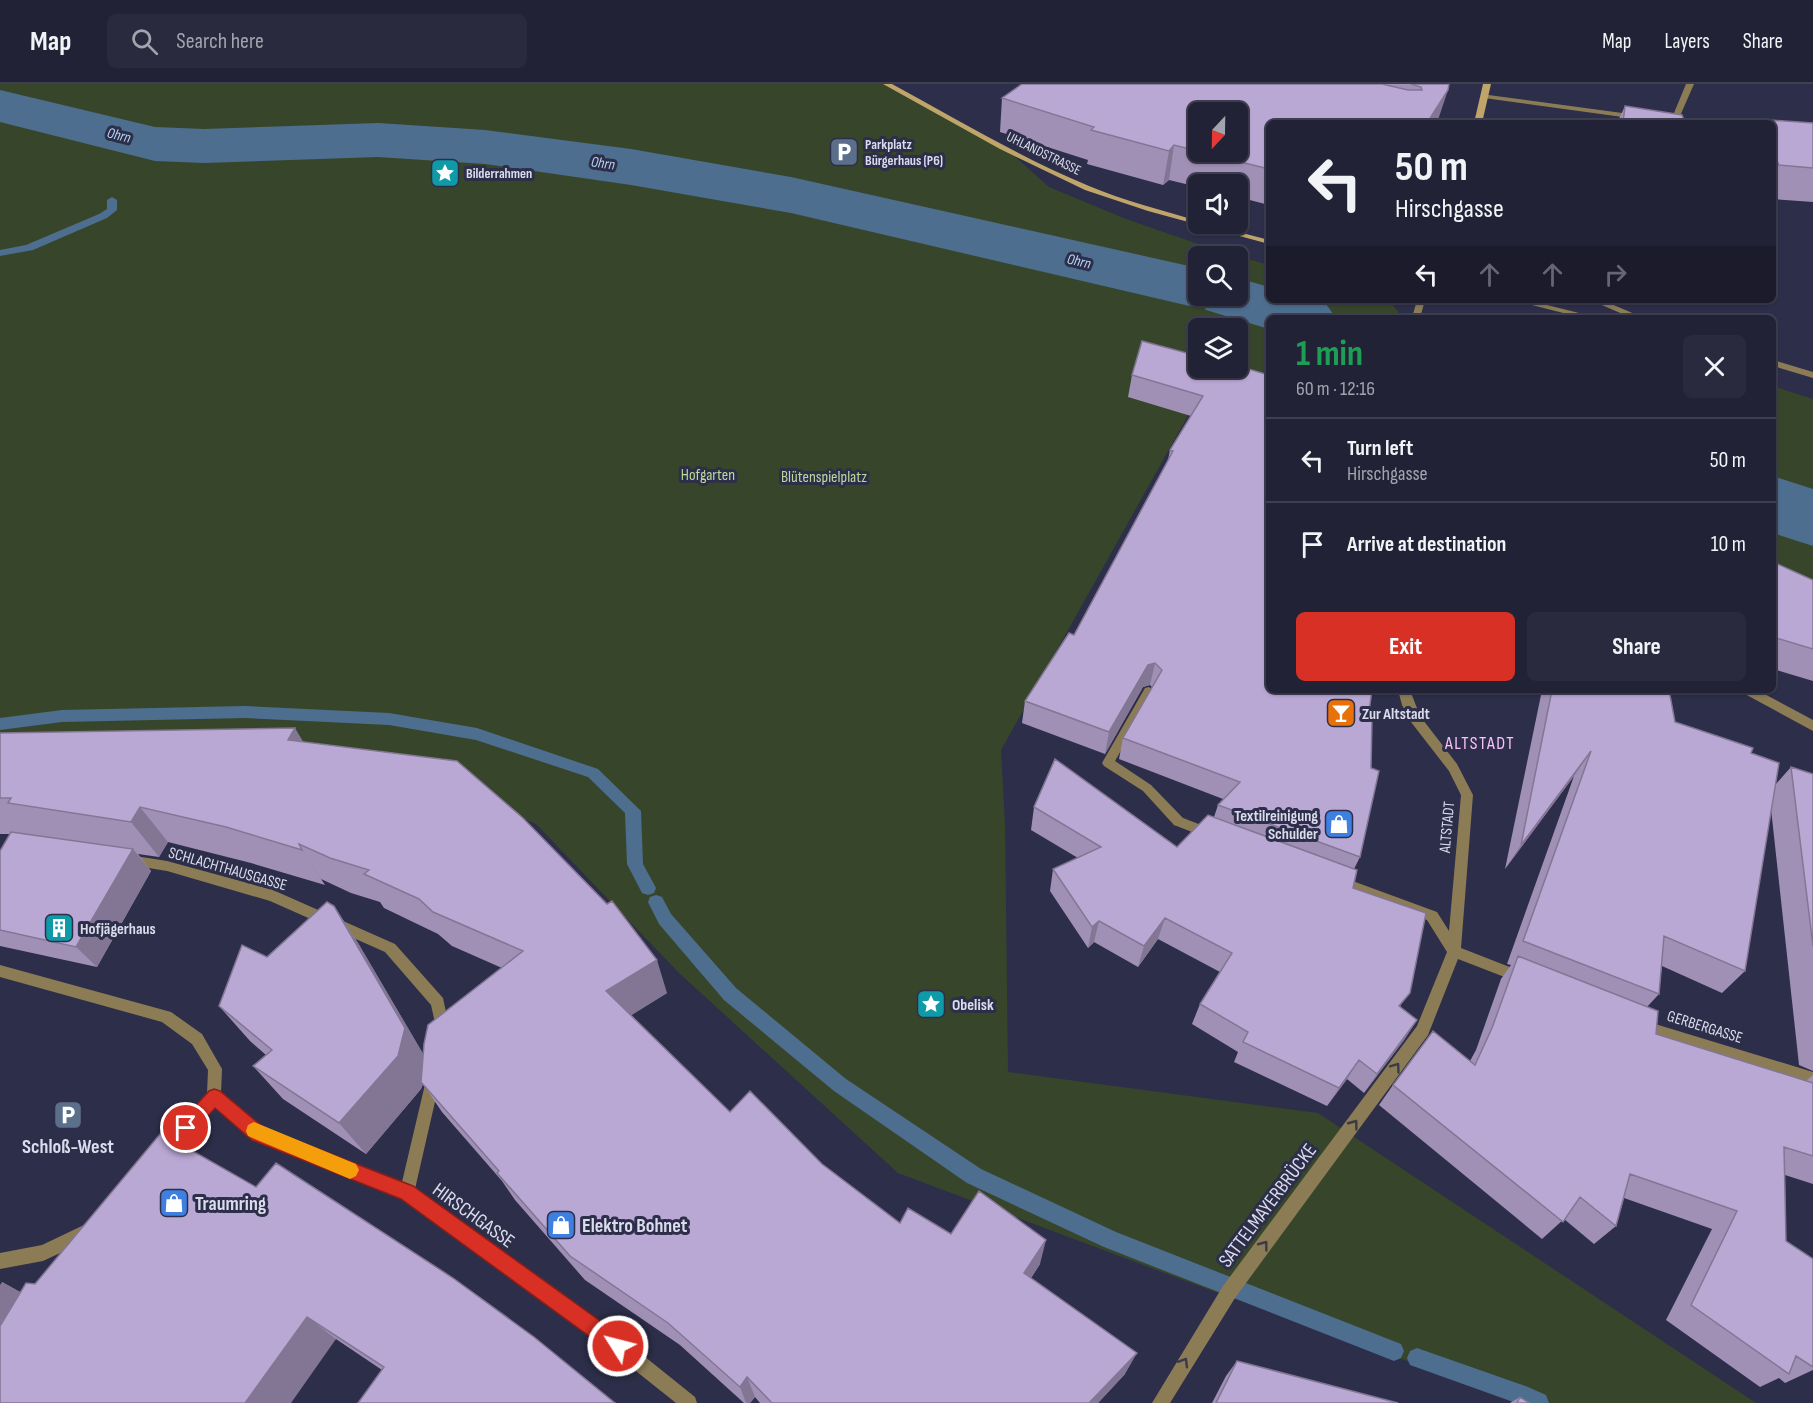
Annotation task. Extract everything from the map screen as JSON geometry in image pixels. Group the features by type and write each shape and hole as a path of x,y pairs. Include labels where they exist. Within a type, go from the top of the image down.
{"main road":[{"name":"UHLANDSTRASSE","path":"887,84 1010,152 1075,183 1188,220"},
{"path":"1479,120 1486,84"},
{"name":"UHLANDSTRASSE","path":"1240,234 1266,241"}],"street":[{"path":"1652,118 1677,114 1690,84"},
{"path":"1484,96 1642,118"},
{"path":"1529,303 1582,315"},
{"path":"1602,303 1632,315"},
{"path":"1776,364 1813,375"},
{"path":"1149,691 1107,763 1147,788 1178,821 1222,838"},
{"name":"ALTSTADT","path":"1339,1144 1423,1030 1454,951 1467,795 1462,778 1451,762 1411,714 1405,693"},
{"path":"1752,693 1813,726"},
{"name":"SCHLACHTHAUSGASSE","path":"112,857 167,866 273,897 390,948 438,1002 444,1038 441,1048"},
{"path":"1321,875 1432,916 1454,951 1531,982"},
{"path":"0,971 166,1017 197,1039 215,1069 214,1097 154,1164"},
{"name":"GERBERGASSE","path":"1631,1022 1813,1079"},
{"path":"407,1192 436,1071"},
{"name":"HIRSCHGASSE","path":"214,1097 258,1134 407,1192 618,1346 689,1403"},
{"name":"SATTELMAYERBRÜCKE","path":"1160,1403 1209,1320 1339,1144"},
{"path":"0,1261 42,1253 102,1224"}],"green space":[{"name":"Hofgarten","path":"0,84 887,84 1010,152 1049,187 1126,219 1204,246 1188,246 1188,306 1248,306 1248,259 1266,264 1266,303 1391,303 1401,315 1266,315 1266,392 1217,378 1248,378 1248,318 1188,318 1188,378 1209,378 1001,750 1005,825 1008,1072 1318,1113 1756,1403 1523,1403 1202,1287 898,1173 679,973 536,824 373,755 0,756"},
{"path":"1776,387 1813,399 1813,597 1776,582"}],"building":[{"path":"1022,84 1382,84 1408,90 1422,90 1421,87 1411,84 1449,84 1448,90 1429,120 1266,120 1266,168 1241,162 1248,162 1248,102 1188,102 1188,148 1174,145 1169,151 1091,130 1094,127 1002,98"},
{"path":"1625,106 1682,115 1684,120 1623,120"},
{"path":"1776,120 1813,123 1813,168 1779,165 1776,159"},
{"path":"1142,341 1188,353 1188,378 1248,378 1248,369 1266,374 1266,693 1372,693 1368,719 1372,720 1371,768 1379,771 1360,857 1218,805 1240,782 1123,738 1162,670 1155,663 1148,665 1109,732 1025,701 1069,633 1074,635 1173,451 1170,450 1203,396 1132,375"},
{"path":"1776,563 1813,580 1813,649 1776,638"},
{"path":"1551,693 1670,693 1675,722 1753,748 1751,753 1779,763 1745,971 1664,936 1659,994 1523,941 1591,751 1521,845"},
{"path":"295,728 288,740 457,761 523,818 607,904 612,901 657,960 606,991 730,1112 750,1091 822,1164 900,1223 908,1208 951,1234 979,1191 1046,1240 1024,1273 1137,1353 1089,1403 772,1403 747,1377 740,1387 668,1323 570,1256 421,1082 428,1025 523,951 433,912 419,899 364,874 369,870 330,858 299,844 302,850 226,827 140,807 131,822 8,803 11,798 0,798 0,733"},
{"path":"1055,759 1177,847 1208,815 1357,870 1353,888 1426,913 1410,993 1399,1006 1417,1020 1377,1074 1359,1060 1339,1088 1243,1042 1248,1032 1200,1004 1232,953 1165,918 1144,946 1099,921 1092,927 1053,869 1101,847 1034,807"},
{"path":"1791,767 1813,774 1813,946"},
{"path":"11,832 133,849 76,947 0,930 0,851"},
{"path":"327,902 334,906 405,1028 398,1056 339,1123 253,1066 272,1050 219,1006 242,945 267,957"},
{"path":"1518,956 1658,1011 1656,1034 1813,1083 1813,1156 1784,1147 1786,1241 1813,1259 1813,1367 1796,1356 1789,1374 1691,1305 1737,1211 1630,1174 1616,1226 1580,1197 1563,1222 1393,1085 1433,1031 1475,1065 1492,1028"},
{"path":"161,1133 256,1187 276,1163 453,1278 534,1337 615,1403 358,1403 384,1367 307,1317 245,1403 0,1403 0,1326 26,1283 35,1284"},
{"path":"1237,1361 1398,1403 1216,1403"},
{"path":"1520,1397 1529,1403 1517,1403"}],"waterway":[{"name":"Ohrn","path":"0,106 155,144 204,146 378,140 485,147 631,167 791,195 1188,286"},
{"path":"0,253 29,248 103,216 112,210 112,200"},
{"name":"Ohrn","path":"1248,302 1292,315"},
{"name":"Ohrn","path":"1776,503 1813,520"},
{"path":"0,724 62,716 245,712 389,719 477,734 593,773 633,811 635,864 648,888"},
{"path":"656,902 665,919 730,994 840,1085 974,1176 1111,1240 1394,1351"},
{"path":"1417,1358 1521,1394 1538,1403"}],"slow traffic":[{"path":"254,1131 350,1170"}],"place":[{"name":"Parkplatz Bürgerhaus (P6)","path":"844,152"},
{"name":"Bilderrahmen","path":"445,173"},
{"name":"Zur Altstadt","path":"1341,713"},
{"name":"Textilreinigung Schulder","path":"1339,824"},
{"name":"Hofjägerhaus","path":"59,928"},
{"name":"Obelisk","path":"931,1004"},
{"name":"Schloß-West","path":"68,1115"},
{"name":"Traumring","path":"174,1203"},
{"name":"Elektro Bohnet","path":"561,1225"}],"district":[{"name":"ALTSTADT","path":"1480,743"}],"route":[{"path":"186,1128 214,1097 258,1134 407,1192 618,1346"}],"park label":[{"name":"Blütenspielplatz","path":"824,476"}]}
